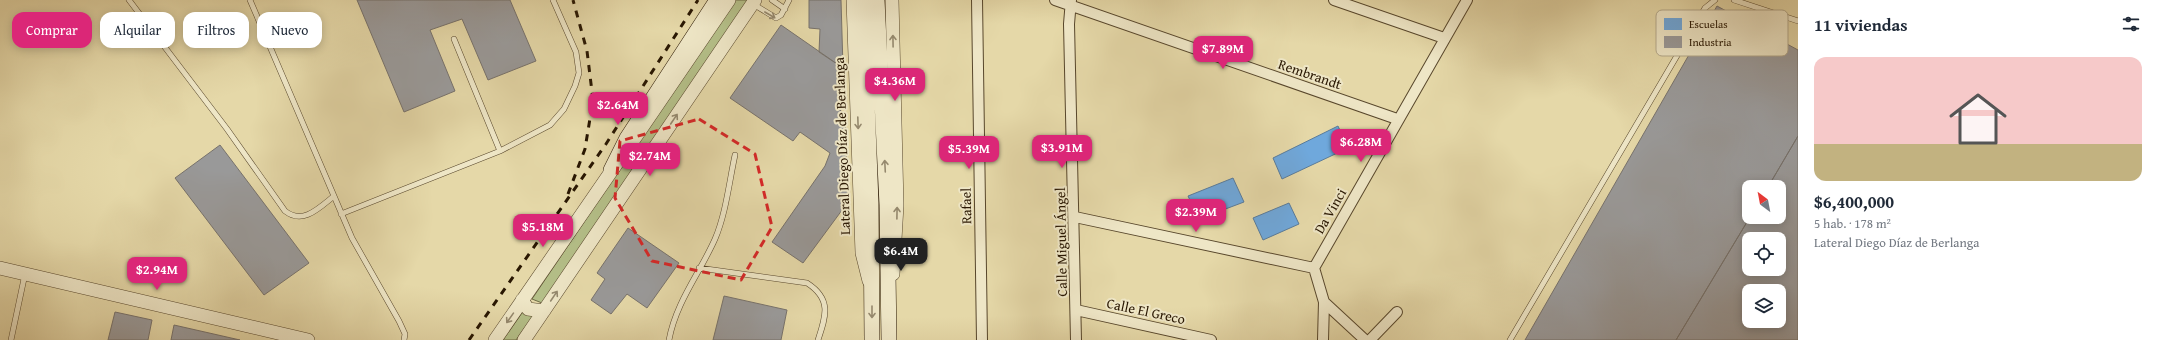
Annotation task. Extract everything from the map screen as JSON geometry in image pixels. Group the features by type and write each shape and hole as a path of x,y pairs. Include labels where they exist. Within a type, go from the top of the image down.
{"main road":[{"path":"611,170 621,148 717,0"},
{"path":"863,0 871,204 872,340"},
{"path":"877,0 887,205 889,340"}],"street":[{"path":"495,340 611,170 647,122 729,0"},
{"name":"Lateral Diego Díaz de Berlanga","path":"853,0 862,253 872,290"},
{"path":"888,293 895,265 897,205 892,0"},
{"name":"Rafael","path":"977,0 982,340"},
{"name":"Rembrandt","path":"1055,0 1071,3 1397,119"},
{"path":"1334,0 1444,38"},
{"name":"Da Vinci","path":"1314,268 1397,119 1467,0"},
{"path":"524,340 754,2"},
{"name":"Calle Miguel Ángel","path":"1071,3 1076,340"},
{"path":"1074,217 1314,268 1324,302 1323,340"},
{"path":"0,268 308,340"},
{"path":"522,300 528,309 544,311"},
{"path":"1324,302 1365,340"},
{"name":"Calle El Greco","path":"1076,310 1211,340"},
{"path":"1370,340 1397,312"}],"lane":[{"path":"129,0 227,129 284,211 296,217 306,216 316,211 334,196"},
{"path":"250,0 341,214 352,238 403,328 404,340"},
{"path":"341,214 500,151 550,125 564,109 575,86 578,74 576,52 553,0"},
{"path":"772,0 785,9"},
{"path":"754,2 774,18 779,17 789,0"},
{"path":"1704,10 1715,0"},
{"path":"1734,0 1766,10"},
{"path":"1788,17 1798,20"},
{"path":"454,39 500,151"},
{"path":"1510,340 1677,56"},
{"path":"669,340 685,294 721,224 735,155"},
{"path":"699,268 807,283 817,289 823,296 825,305 825,318 818,340"},
{"path":"11,340 25,273"}],"highlighted area":[{"path":"699,119 755,154 772,227 741,280 652,261 615,198 620,141"}],"green space":[{"path":"734,0 748,0 542,303 532,299"},
{"path":"524,310 534,315 516,340 503,340"}],"building: Escuelas":[{"path":"1338,126 1348,148 1282,179 1273,158"},
{"path":"1233,178 1244,202 1199,219 1188,196"},
{"path":"1289,203 1299,224 1263,240 1253,218"}],"building: Industria":[{"path":"357,0 510,0 536,61 488,80 462,19 430,30 455,91 404,112"},
{"path":"809,0 841,0 843,68 819,52 820,29 809,28"},
{"path":"1717,6 1724,10 1715,10"},
{"path":"781,25 843,68 844,97 836,107 845,114 848,202 803,263 772,242 825,166 830,153 800,132 793,141 730,98"},
{"path":"1788,45 1798,50 1798,136 1772,180 1742,180 1742,224 1746,224 1676,340 1525,340 1688,56 1788,56"},
{"path":"1798,136 1798,340 1676,340 1746,224 1786,224 1786,180 1772,180"},
{"path":"220,145 309,263 264,295 175,178"},
{"path":"628,228 679,263 647,308 627,294 611,314 591,300 605,279 597,273"},
{"path":"724,296 787,310 781,340 713,340"},
{"path":"115,312 152,320 148,340 108,340"},
{"path":"174,325 240,340 171,340"}],"railway":[{"path":"568,194 585,149 593,100 587,51 573,0"},
{"path":"469,340 606,144 698,0"}]}
